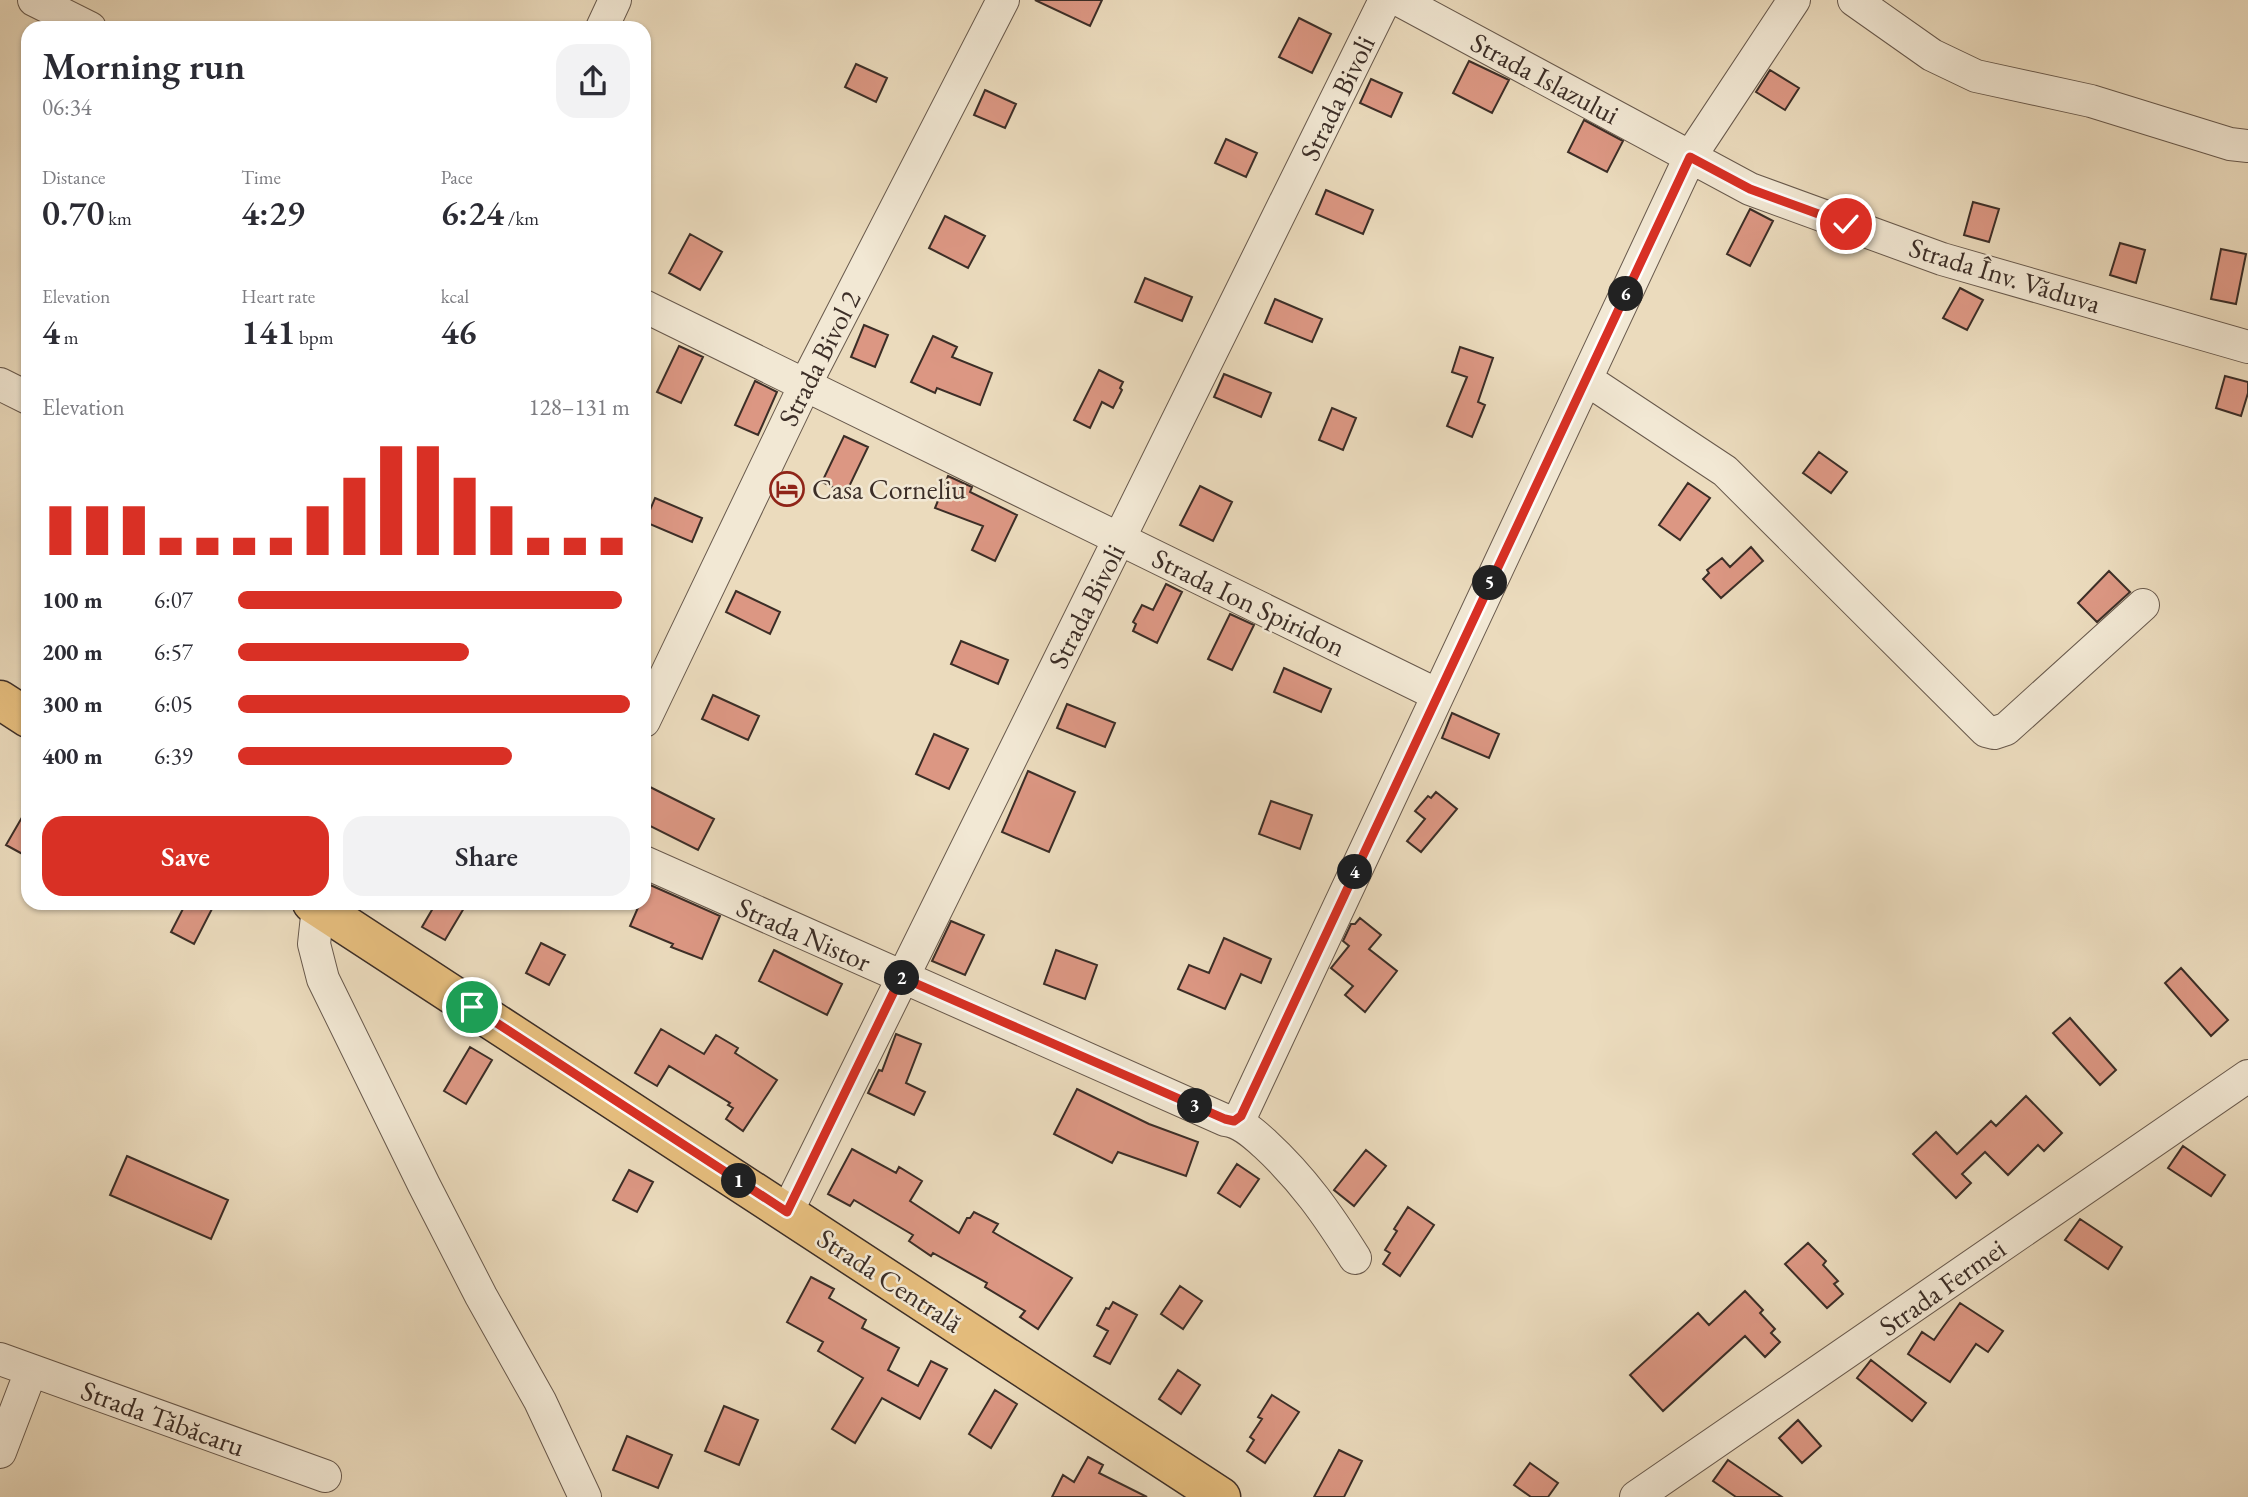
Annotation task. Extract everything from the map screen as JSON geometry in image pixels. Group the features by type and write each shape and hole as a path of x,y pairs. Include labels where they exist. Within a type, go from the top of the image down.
{"main road":[{"path":"0,700 21,714"},
{"name":"Strada Centrală","path":"323,910 1221,1497"}],"street":[{"path":"34,0 76,21"},
{"path":"605,21 615,0"},
{"name":"Strada Bivol 2","path":"651,706 805,385 1003,0"},
{"name":"Strada Bivoli","path":"787,1212 1385,0"},
{"name":"Strada Islazului","path":"1399,0 1690,157"},
{"path":"1234,1121 1241,1116 1690,157 1794,0"},
{"path":"1854,0 1932,55 1976,76 2091,101 2230,144 2248,146"},
{"name":"Strada Înv. Văduva","path":"1690,157 1750,189 1942,259 2248,346"},
{"name":"Strada Ion Spiridon","path":"651,309 1438,695"},
{"path":"1586,379 1725,471 1986,731 1994,733 2006,729 2143,605"},
{"path":"0,384 21,394"},
{"name":"Strada Nistor","path":"651,865 1234,1121 1265,1145 1305,1185 1355,1258"},
{"path":"315,910 314,944 323,979 481,1296 540,1401 585,1497"},
{"name":"Strada Fermei","path":"1636,1497 2248,1076"},
{"name":"Strada Tăbăcaru","path":"0,1359 326,1476"},
{"path":"0,1452 31,1371"}],"building":[{"path":"1035,0 1102,0 1090,26"},
{"path":"1299,18 1331,34 1312,73 1279,57"},
{"path":"1469,61 1509,80 1492,113 1453,93"},
{"path":"856,64 887,78 876,102 845,87"},
{"path":"1770,70 1799,88 1785,110 1756,92"},
{"path":"1371,79 1402,93 1391,117 1360,103"},
{"path":"985,90 1016,104 1005,128 974,115"},
{"path":"1584,120 1623,141 1607,172 1568,152"},
{"path":"1226,139 1257,153 1246,177 1215,163"},
{"path":"1326,190 1373,210 1363,234 1316,214"},
{"path":"1973,202 1999,209 1989,242 1964,235"},
{"path":"1750,209 1773,221 1750,266 1727,254"},
{"path":"945,216 985,236 968,268 929,248"},
{"path":"690,234 722,252 700,290 669,273"},
{"path":"2120,243 2145,250 2136,283 2110,275"},
{"path":"2221,249 2246,254 2236,304 2211,299"},
{"path":"1145,278 1192,297 1182,321 1135,302"},
{"path":"1960,288 1983,300 1967,330 1943,318"},
{"path":"1275,299 1322,319 1312,342 1265,323"},
{"path":"864,325 888,335 875,367 851,357"},
{"path":"933,336 957,347 952,357 992,373 980,405 937,388 935,393 911,382"},
{"path":"679,346 703,357 681,403 657,392"},
{"path":"1460,347 1493,358 1478,402 1485,405 1472,437 1447,426 1467,377 1452,372"},
{"path":"1099,370 1123,382 1120,388 1122,390 1113,408 1102,402 1090,428 1074,420"},
{"path":"1224,374 1271,393 1261,417 1214,397"},
{"path":"2225,376 2248,382 2248,393 2241,416 2216,408"},
{"path":"755,381 777,392 758,435 735,425"},
{"path":"1332,408 1356,418 1343,450 1319,440"},
{"path":"844,436 868,447 846,493 822,482"},
{"path":"1819,452 1847,472 1831,493 1803,473"},
{"path":"948,476 972,487 970,492 1017,515 995,561 972,550 983,526 935,508"},
{"path":"1688,483 1710,498 1680,540 1659,525"},
{"path":"1200,486 1232,502 1213,541 1180,525"},
{"path":"655,498 702,518 692,542 651,525 651,508"},
{"path":"1751,547 1763,561 1721,598 1703,579 1709,573 1707,570 1722,558 1730,567"},
{"path":"2109,571 2130,592 2097,622 2078,603"},
{"path":"1166,584 1182,592 1157,643 1133,631 1136,624 1133,622 1142,605 1153,610"},
{"path":"736,591 780,612 770,634 726,612"},
{"path":"1230,614 1254,625 1232,670 1208,659"},
{"path":"961,641 1008,660 998,684 951,664"},
{"path":"1284,668 1331,689 1321,712 1274,692"},
{"path":"713,695 759,716 748,740 702,719"},
{"path":"1067,704 1115,723 1105,747 1057,728"},
{"path":"1452,713 1499,734 1489,758 1442,738"},
{"path":"934,734 968,749 949,789 916,774"},
{"path":"1028,771 1075,792 1049,852 1002,832"},
{"path":"651,788 714,819 698,850 651,826"},
{"path":"1436,792 1457,809 1421,852 1407,841 1425,819 1415,811 1428,796 1431,798"},
{"path":"1271,801 1312,815 1300,849 1259,834"},
{"path":"21,819 21,853 6,845"},
{"path":"651,885 720,916 702,959 630,926 637,910 651,910"},
{"path":"182,910 211,910 194,944 171,932"},
{"path":"432,910 463,910 445,940 422,927"},
{"path":"1360,918 1381,935 1369,949 1397,971 1365,1012 1345,995 1353,986 1331,968 1349,946 1343,941 1351,924 1355,924"},
{"path":"951,921 984,935 965,975 932,961"},
{"path":"1224,938 1271,959 1261,983 1241,974 1225,1009 1178,989 1189,965 1209,973"},
{"path":"541,943 565,955 549,985 526,973"},
{"path":"774,950 842,984 827,1015 759,981"},
{"path":"1056,950 1097,965 1085,999 1044,984"},
{"path":"2181,968 2228,1020 2211,1036 2165,983"},
{"path":"2070,1018 2116,1070 2100,1085 2053,1033"},
{"path":"661,1029 704,1054 716,1035 738,1048 735,1053 777,1080 743,1131 726,1119 733,1108 728,1105 730,1103 669,1066 657,1086 635,1073"},
{"path":"896,1034 921,1044 906,1083 925,1092 914,1115 868,1093 879,1070 882,1071"},
{"path":"470,1047 492,1060 466,1104 444,1091"},
{"path":"1077,1089 1149,1124 1198,1142 1186,1176 1118,1152 1112,1163 1054,1134"},
{"path":"2026,1096 2062,1133 2044,1151 2038,1145 2008,1175 1985,1152 1962,1174 1971,1183 1956,1198 1913,1154 1936,1132 1957,1154 1991,1121 1996,1126"},
{"path":"2183,1146 2225,1175 2211,1196 2168,1168"},
{"path":"852,1149 896,1173 899,1167 922,1181 910,1201 959,1233 967,1218 974,1212 998,1224 993,1232 1072,1278 1038,1329 1020,1317 1025,1311 985,1287 987,1283 933,1253 931,1256 909,1241 913,1235 854,1200 850,1206 828,1194"},
{"path":"1366,1150 1386,1166 1354,1206 1334,1190"},
{"path":"127,1156 228,1200 211,1239 110,1195"},
{"path":"1237,1164 1259,1179 1240,1207 1218,1193"},
{"path":"629,1170 653,1182 637,1212 613,1200"},
{"path":"1408,1207 1434,1225 1400,1276 1383,1264 1390,1253 1385,1250 1397,1231 1394,1229"},
{"path":"2080,1219 2122,1247 2108,1269 2065,1240"},
{"path":"1808,1243 1826,1261 1823,1265 1838,1281 1834,1284 1843,1294 1827,1308 1785,1264"},
{"path":"811,1277 834,1289 829,1298 866,1320 862,1328 899,1348 888,1370 918,1386 931,1361 947,1369 920,1419 882,1398 855,1443 832,1429 863,1378 818,1351 823,1342 787,1322"},
{"path":"1180,1286 1202,1301 1183,1329 1161,1314"},
{"path":"1745,1291 1763,1310 1760,1313 1775,1329 1771,1333 1780,1342 1765,1357 1745,1336 1663,1411 1630,1375 1698,1313 1709,1325"},
{"path":"1113,1302 1137,1315 1110,1364 1094,1356 1108,1331 1097,1325 1106,1308 1109,1309"},
{"path":"1960,1303 2003,1331 1988,1352 1976,1344 1950,1382 1908,1354 1922,1332 1934,1340"},
{"path":"1871,1360 1926,1403 1912,1421 1857,1378"},
{"path":"1178,1370 1200,1385 1181,1414 1159,1399"},
{"path":"995,1390 1017,1404 991,1448 969,1434"},
{"path":"1272,1395 1299,1412 1265,1463 1247,1451 1254,1440 1250,1437 1262,1419 1258,1417"},
{"path":"724,1406 758,1420 739,1465 705,1451"},
{"path":"1798,1420 1821,1446 1802,1463 1779,1438"},
{"path":"627,1436 672,1455 658,1488 613,1470"},
{"path":"1339,1450 1362,1461 1344,1497 1314,1497"},
{"path":"1088,1457 1103,1465 1099,1473 1147,1497 1052,1497 1063,1475 1074,1482"},
{"path":"1728,1460 1782,1497 1736,1497 1713,1481"},
{"path":"1530,1463 1558,1483 1548,1497 1531,1497 1514,1485"}],"place":[{"name":"Casa Corneliu","path":"787,489"}],"route":[{"path":"472,1007 787,1212 901,977 1234,1121 1241,1116 1690,157 1750,189 1846,224"}]}
